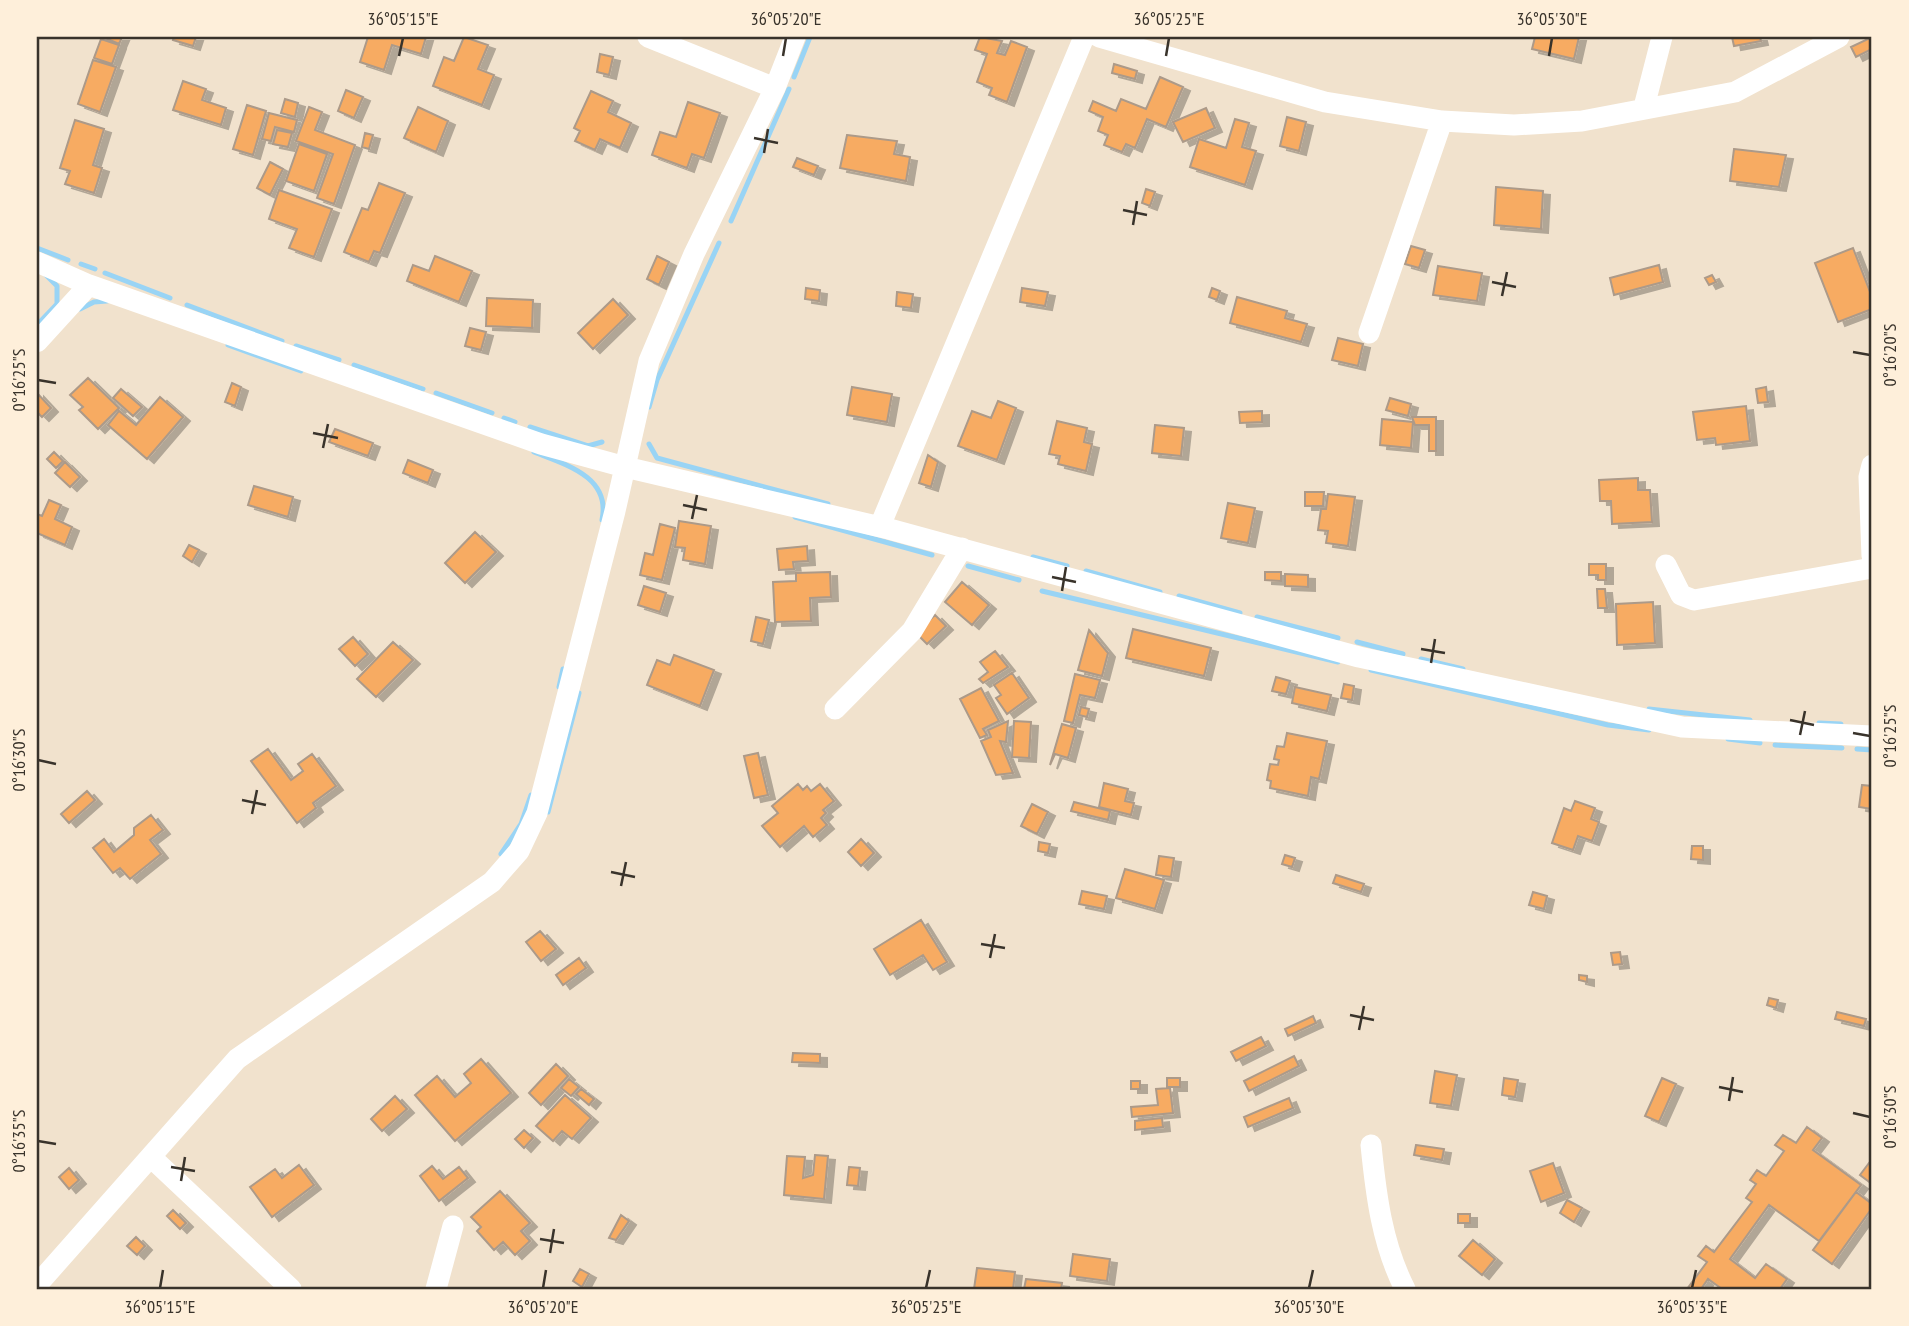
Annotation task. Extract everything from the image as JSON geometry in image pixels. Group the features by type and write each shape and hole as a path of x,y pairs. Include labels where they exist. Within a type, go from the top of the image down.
{"street":[{"path":"648,37 775,88"},
{"path":"37,1285 237,1059 492,882 519,851 537,814 625,467 649,361 694,254 775,88 795,37"},
{"path":"880,526 1084,37"},
{"path":"1099,37 1325,102 1442,121 1514,125 1582,121 1644,107 1735,92 1839,37"},
{"path":"1644,107 1662,37"},
{"path":"1369,333 1442,121"},
{"path":"37,262 89,285 541,444 625,467 880,526 1359,657 1682,727 1872,736"},
{"path":"37,342 89,285"},
{"path":"1872,465 1869,477 1872,556"},
{"path":"835,709 912,631 962,548"},
{"path":"1666,565 1681,595 1694,600 1872,568"},
{"path":"1371,1145 1376,1199 1392,1264 1405,1289"},
{"path":"152,1158 291,1289"},
{"path":"436,1289 453,1226"}],"building":[{"path":"103,37 122,37 119,44"},
{"path":"174,37 196,37 193,46 173,40"},
{"path":"368,37 426,37 421,54 392,45 384,70 360,62"},
{"path":"464,37 488,45 478,69 494,75 482,105 433,86 444,57 454,61"},
{"path":"980,37 1002,41 997,53 1005,55 1011,41 1027,47 1007,102 989,95 992,88 977,82 987,54 975,50"},
{"path":"1535,37 1579,37 1574,59 1532,49"},
{"path":"1732,37 1760,37 1761,41 1734,46"},
{"path":"1872,37 1872,49 1856,57 1851,47"},
{"path":"101,39 119,45 112,64 94,58"},
{"path":"600,54 613,57 609,75 597,72"},
{"path":"93,60 116,67 100,112 78,104"},
{"path":"1114,64 1137,71 1135,79 1112,73"},
{"path":"1160,77 1183,87 1166,127 1147,119 1135,148 1126,144 1122,152 1104,145 1108,135 1098,131 1103,117 1089,111 1093,101 1116,111 1121,99 1146,109"},
{"path":"183,81 206,89 202,100 226,108 221,125 173,110"},
{"path":"346,90 363,97 354,118 338,111"},
{"path":"591,91 613,101 608,112 631,123 620,148 600,139 595,150 575,141 580,131 574,128"},
{"path":"285,99 298,103 295,117 281,113"},
{"path":"688,102 720,113 704,158 692,154 687,168 652,155 660,132 676,137"},
{"path":"247,105 266,111 253,155 233,149"},
{"path":"309,107 322,112 315,130 355,145 334,204 317,198 333,154 296,141"},
{"path":"418,107 448,121 436,152 404,138"},
{"path":"1206,108 1215,128 1183,142 1173,122"},
{"path":"269,113 297,120 294,132 275,127 271,141 262,139"},
{"path":"1287,117 1306,122 1299,151 1280,146"},
{"path":"1235,119 1249,123 1242,147 1256,151 1245,185 1190,167 1199,139 1226,148"},
{"path":"75,120 104,129 93,165 102,168 94,193 65,184 70,171 60,168"},
{"path":"277,130 292,133 288,147 273,144"},
{"path":"365,133 373,135 369,149 362,147"},
{"path":"847,135 897,141 894,154 910,157 906,181 840,168"},
{"path":"299,144 327,154 314,191 286,181"},
{"path":"1734,149 1786,155 1779,187 1730,181"},
{"path":"797,158 818,166 814,175 793,167"},
{"path":"270,162 283,169 270,195 257,188"},
{"path":"379,183 405,193 380,253 374,251 369,262 344,252 362,208 368,210"},
{"path":"1496,187 1543,191 1541,229 1494,225"},
{"path":"1146,189 1155,192 1150,206 1142,203"},
{"path":"279,190 332,209 314,257 289,248 297,229 269,219"},
{"path":"1411,246 1425,250 1419,268 1405,264"},
{"path":"1853,248 1872,297 1872,309 1838,322 1815,263"},
{"path":"435,256 472,271 459,302 407,281 413,265 429,271"},
{"path":"657,256 669,262 659,285 647,279"},
{"path":"1659,265 1663,282 1614,295 1610,278"},
{"path":"1438,266 1482,273 1477,301 1433,295"},
{"path":"1712,275 1716,282 1709,285 1705,278"},
{"path":"806,288 820,290 819,301 805,299"},
{"path":"1022,288 1048,292 1045,306 1020,302"},
{"path":"1212,288 1220,291 1217,300 1209,297"},
{"path":"897,292 913,294 911,308 896,306"},
{"path":"1237,297 1287,311 1285,318 1307,324 1301,342 1230,323"},
{"path":"487,298 533,300 532,328 486,326"},
{"path":"613,299 628,315 593,349 578,333"},
{"path":"470,328 486,332 481,350 465,346"},
{"path":"1338,338 1363,344 1358,366 1332,360"},
{"path":"88,378 119,408 98,429 79,410 83,407 70,395"},
{"path":"232,383 241,387 235,406 225,402"},
{"path":"852,387 892,394 887,422 847,415"},
{"path":"1766,387 1768,402 1758,403 1756,389"},
{"path":"121,389 142,407 133,416 113,398"},
{"path":"37,393 51,408 42,417 37,412"},
{"path":"160,397 183,417 147,459 108,425 119,411 136,425"},
{"path":"1390,398 1411,404 1408,416 1386,410"},
{"path":"998,401 1016,408 997,460 958,446 972,411 991,418"},
{"path":"1746,406 1750,441 1716,445 1715,438 1697,440 1693,412"},
{"path":"1262,411 1262,422 1240,423 1239,412"},
{"path":"1412,417 1436,417 1436,451 1429,451 1429,425 1415,425"},
{"path":"1382,419 1413,422 1411,448 1380,445"},
{"path":"1057,421 1087,428 1084,442 1092,444 1086,471 1058,464 1060,456 1049,454"},
{"path":"1155,425 1184,428 1181,456 1152,453"},
{"path":"335,429 373,443 368,456 329,442"},
{"path":"54,452 63,461 56,468 47,459"},
{"path":"928,455 938,462 931,487 919,483"},
{"path":"408,460 433,470 428,483 403,473"},
{"path":"65,462 80,477 70,487 55,473"},
{"path":"1638,478 1638,490 1650,490 1652,522 1612,524 1611,501 1600,501 1599,480"},
{"path":"254,486 293,497 288,517 248,505"},
{"path":"1305,492 1324,492 1323,506 1305,506"},
{"path":"1328,494 1355,497 1348,546 1326,543 1328,531 1318,530 1321,509 1326,509"},
{"path":"49,500 61,505 55,519 72,527 65,545 37,533 37,514 42,516"},
{"path":"1228,503 1255,508 1248,543 1221,538"},
{"path":"679,521 711,526 705,564 683,560 685,548 675,547"},
{"path":"660,524 675,528 662,580 640,575 645,553 653,555"},
{"path":"475,532 496,552 465,583 445,563"},
{"path":"189,545 199,550 192,562 183,556"},
{"path":"807,546 808,561 793,562 794,569 779,570 777,549"},
{"path":"1589,564 1606,564 1606,580 1598,580 1598,575 1589,575"},
{"path":"830,572 831,597 810,598 811,621 775,622 773,582 796,581 796,573"},
{"path":"1265,572 1281,572 1281,581 1265,580"},
{"path":"1285,574 1308,575 1308,587 1285,586"},
{"path":"962,582 989,605 972,625 945,602"},
{"path":"644,586 666,593 660,612 638,605"},
{"path":"1597,589 1605,589 1607,608 1598,608"},
{"path":"1653,602 1655,643 1617,645 1616,604"},
{"path":"935,615 946,626 927,644 916,633"},
{"path":"756,617 769,620 763,644 751,641"},
{"path":"1133,629 1211,648 1204,676 1126,658"},
{"path":"1089,630 1108,653 1102,676 1078,670"},
{"path":"353,637 368,654 355,666 339,649"},
{"path":"393,642 413,660 376,697 357,679"},
{"path":"995,651 1008,667 983,683 979,679 988,672 980,662"},
{"path":"674,655 714,670 700,706 647,685 657,660 670,665"},
{"path":"1012,673 1029,698 1007,714 996,698 1001,695 994,685"},
{"path":"1075,674 1100,680 1095,698 1080,695 1073,723 1064,721"},
{"path":"1276,677 1290,681 1286,694 1272,691"},
{"path":"1344,684 1354,686 1352,700 1341,698"},
{"path":"1295,687 1331,695 1327,711 1292,703"},
{"path":"981,688 999,721 983,729 987,735 980,738 960,699"},
{"path":"1081,707 1089,709 1087,717 1079,715"},
{"path":"1008,721 1006,742 1000,741 1013,773 996,775 981,741 991,737 988,730"},
{"path":"1014,721 1031,722 1029,758 1012,757"},
{"path":"1062,724 1076,728 1068,758 1055,754 1050,765"},
{"path":"1287,733 1327,741 1319,779 1311,777 1308,796 1270,788 1271,781 1267,780 1270,764 1278,765 1279,760 1274,759 1277,746 1284,747"},
{"path":"268,749 291,780 303,771 298,764 312,754 336,786 313,803 316,808 297,823 251,761"},
{"path":"758,753 768,795 754,798 744,756"},
{"path":"1104,783 1128,789 1125,801 1134,803 1131,815 1099,807"},
{"path":"798,784 803,790 807,786 811,791 820,784 834,801 823,810 826,813 821,818 827,825 813,837 804,826 780,847 762,826 778,813 772,806"},
{"path":"1862,785 1872,786 1872,809 1859,807"},
{"path":"87,791 95,800 69,823 61,814"},
{"path":"1575,801 1595,808 1591,819 1599,822 1592,841 1578,836 1573,850 1552,843 1564,808 1571,811"},
{"path":"1074,802 1110,811 1108,820 1071,811"},
{"path":"1032,804 1048,812 1037,834 1021,826"},
{"path":"151,815 163,830 150,840 161,854 130,879 120,868 113,873 93,848 104,839 114,852 134,835 134,828"},
{"path":"861,839 874,853 861,866 848,852"},
{"path":"1039,842 1050,844 1048,853 1038,851"},
{"path":"1692,846 1703,846 1703,860 1691,859"},
{"path":"1285,855 1295,858 1292,867 1282,864"},
{"path":"1159,856 1174,858 1171,877 1156,875"},
{"path":"1125,869 1164,880 1155,909 1116,898"},
{"path":"1336,875 1364,884 1361,892 1333,883"},
{"path":"1082,891 1107,896 1104,909 1079,904"},
{"path":"1533,892 1547,896 1544,909 1529,905"},
{"path":"921,920 947,962 933,970 923,955 890,975 874,949"},
{"path":"540,931 556,949 541,961 526,942"},
{"path":"1620,952 1622,964 1613,965 1611,953"},
{"path":"579,958 586,968 563,985 556,975"},
{"path":"1579,975 1587,976 1587,982 1579,980"},
{"path":"1769,998 1778,1000 1776,1008 1767,1005"},
{"path":"1837,1012 1866,1019 1864,1026 1835,1019"},
{"path":"1313,1016 1316,1023 1288,1036 1285,1029"},
{"path":"1261,1037 1266,1046 1236,1061 1231,1052"},
{"path":"793,1053 820,1054 820,1063 792,1062"},
{"path":"1294,1056 1299,1066 1249,1091 1244,1081"},
{"path":"481,1059 511,1093 455,1141 415,1095 437,1076 455,1097 471,1083 464,1074"},
{"path":"556,1064 568,1076 541,1105 529,1093"},
{"path":"1435,1071 1457,1075 1451,1106 1430,1103"},
{"path":"1167,1078 1180,1078 1180,1087 1167,1087"},
{"path":"1504,1078 1518,1080 1515,1097 1502,1095"},
{"path":"1662,1078 1676,1084 1659,1122 1645,1116"},
{"path":"569,1079 579,1087 571,1096 561,1088"},
{"path":"1131,1081 1140,1081 1140,1089 1131,1089"},
{"path":"1170,1088 1173,1113 1132,1117 1131,1107 1158,1105 1156,1089"},
{"path":"581,1089 594,1099 589,1105 576,1094"},
{"path":"565,1095 591,1118 572,1139 562,1131 553,1141 536,1126"},
{"path":"395,1096 407,1109 382,1131 371,1119"},
{"path":"1289,1098 1293,1108 1248,1127 1244,1117"},
{"path":"1162,1118 1163,1127 1135,1130 1135,1121"},
{"path":"1807,1127 1822,1138 1813,1150 1861,1185 1819,1241 1769,1205 1730,1259 1755,1278 1766,1264 1787,1279 1780,1289 1722,1289 1708,1279 1701,1289 1687,1289 1707,1262 1698,1256 1706,1246 1714,1252 1752,1202 1746,1198 1756,1184 1750,1180 1757,1170 1766,1176 1784,1151 1775,1145 1783,1135 1796,1143"},
{"path":"524,1130 533,1138 524,1148 515,1139"},
{"path":"1416,1145 1444,1149 1442,1160 1414,1155"},
{"path":"815,1155 828,1156 824,1199 784,1195 787,1156 805,1157 803,1178 813,1175"},
{"path":"1872,1159 1872,1184 1860,1175"},
{"path":"1553,1163 1564,1193 1541,1202 1530,1171"},
{"path":"299,1165 314,1185 272,1217 250,1187 275,1169 282,1178"},
{"path":"432,1166 443,1179 459,1167 468,1178 439,1201 420,1176"},
{"path":"849,1167 860,1168 858,1186 847,1185"},
{"path":"69,1168 79,1180 69,1189 59,1177"},
{"path":"500,1191 530,1223 521,1231 530,1241 515,1255 503,1242 494,1250 477,1231 481,1227 471,1217"},
{"path":"1856,1192 1872,1204 1872,1208 1832,1264 1813,1250"},
{"path":"1567,1200 1582,1208 1574,1222 1560,1213"},
{"path":"173,1210 186,1223 180,1229 167,1216"},
{"path":"1458,1214 1470,1214 1470,1223 1458,1223"},
{"path":"621,1215 629,1221 616,1240 609,1238"},
{"path":"136,1237 145,1246 137,1255 127,1246"},
{"path":"1473,1240 1495,1259 1482,1275 1459,1256"},
{"path":"1073,1254 1110,1259 1107,1281 1070,1276"},
{"path":"977,1268 1015,1272 1013,1289 974,1289"},
{"path":"580,1269 589,1274 582,1287 573,1281"},
{"path":"1026,1279 1062,1283 1061,1289 1024,1289"}],"waterway":[{"path":"794,77 810,37"},
{"path":"731,221 789,89"},
{"path":"649,407 657,380 719,243"},
{"path":"37,248 68,260"},
{"path":"81,264 95,269"},
{"path":"105,273 170,298"},
{"path":"37,325 57,304 57,286 46,275"},
{"path":"80,309 94,302 107,301"},
{"path":"187,305 282,341"},
{"path":"228,345 301,371"},
{"path":"296,346 339,360"},
{"path":"354,365 423,389"},
{"path":"436,393 492,413"},
{"path":"504,418 515,422"},
{"path":"530,427 588,446 602,442"},
{"path":"649,444 657,458 828,504"},
{"path":"534,452 572,468 593,483 600,493 603,505 602,520"},
{"path":"795,517 932,555"},
{"path":"1033,557 1067,566"},
{"path":"968,566 1019,580"},
{"path":"1086,571 1160,592"},
{"path":"1042,591 1338,662"},
{"path":"1179,596 1240,613"},
{"path":"1257,617 1338,638"},
{"path":"1357,642 1403,654"},
{"path":"1421,659 1463,669"},
{"path":"559,687 563,669"},
{"path":"1371,670 1608,725 1649,730"},
{"path":"548,812 579,693"},
{"path":"1649,709 1750,720"},
{"path":"1819,723 1841,724"},
{"path":"1728,739 1760,743"},
{"path":"1775,745 1842,748"},
{"path":"1857,749 1872,750"},
{"path":"501,854 521,824 531,795"}]}
